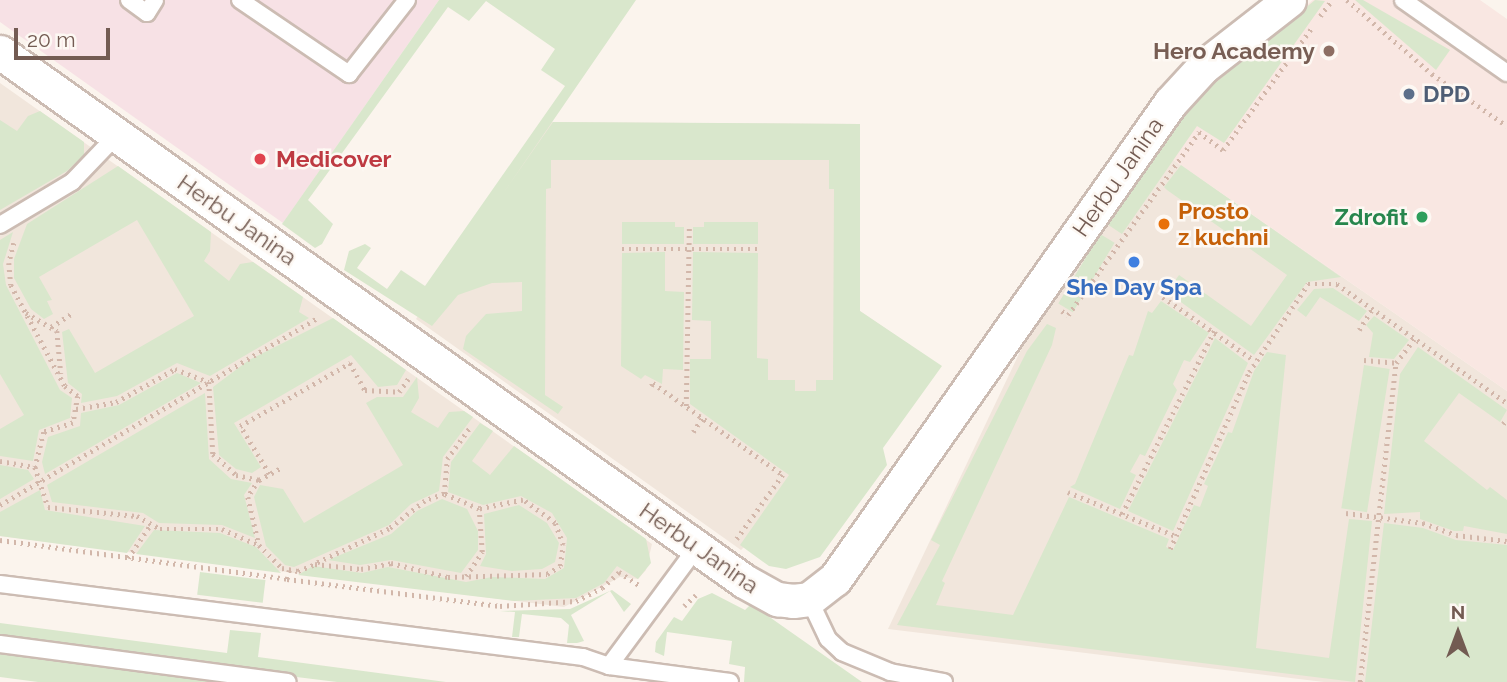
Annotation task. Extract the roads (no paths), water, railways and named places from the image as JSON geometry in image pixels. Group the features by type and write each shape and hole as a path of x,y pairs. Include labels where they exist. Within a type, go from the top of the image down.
{"street":[{"name":"Herbu Janina","path":"0,52 697,547 764,593 785,600 809,599 835,579 1170,103 1203,67 1289,0"}],"lane":[{"path":"129,0 147,12 155,0"},
{"path":"240,0 349,74 407,0"},
{"path":"1403,0 1507,73"},
{"path":"0,225 78,178 117,135"},
{"path":"609,666 697,547"},
{"path":"0,584 583,657 609,666 730,682"},
{"path":"809,599 823,631 842,652 890,672 944,682"},
{"path":"0,644 288,682"}],"place":[{"name":"Hero Academy","path":"1329,51"},
{"name":"DPD","path":"1409,94"},
{"name":"Medicover","path":"260,159"},
{"name":"Zdrofit","path":"1422,217"},
{"name":"Prosto z kuchni","path":"1164,224"},
{"name":"She Day Spa","path":"1134,262"}]}
